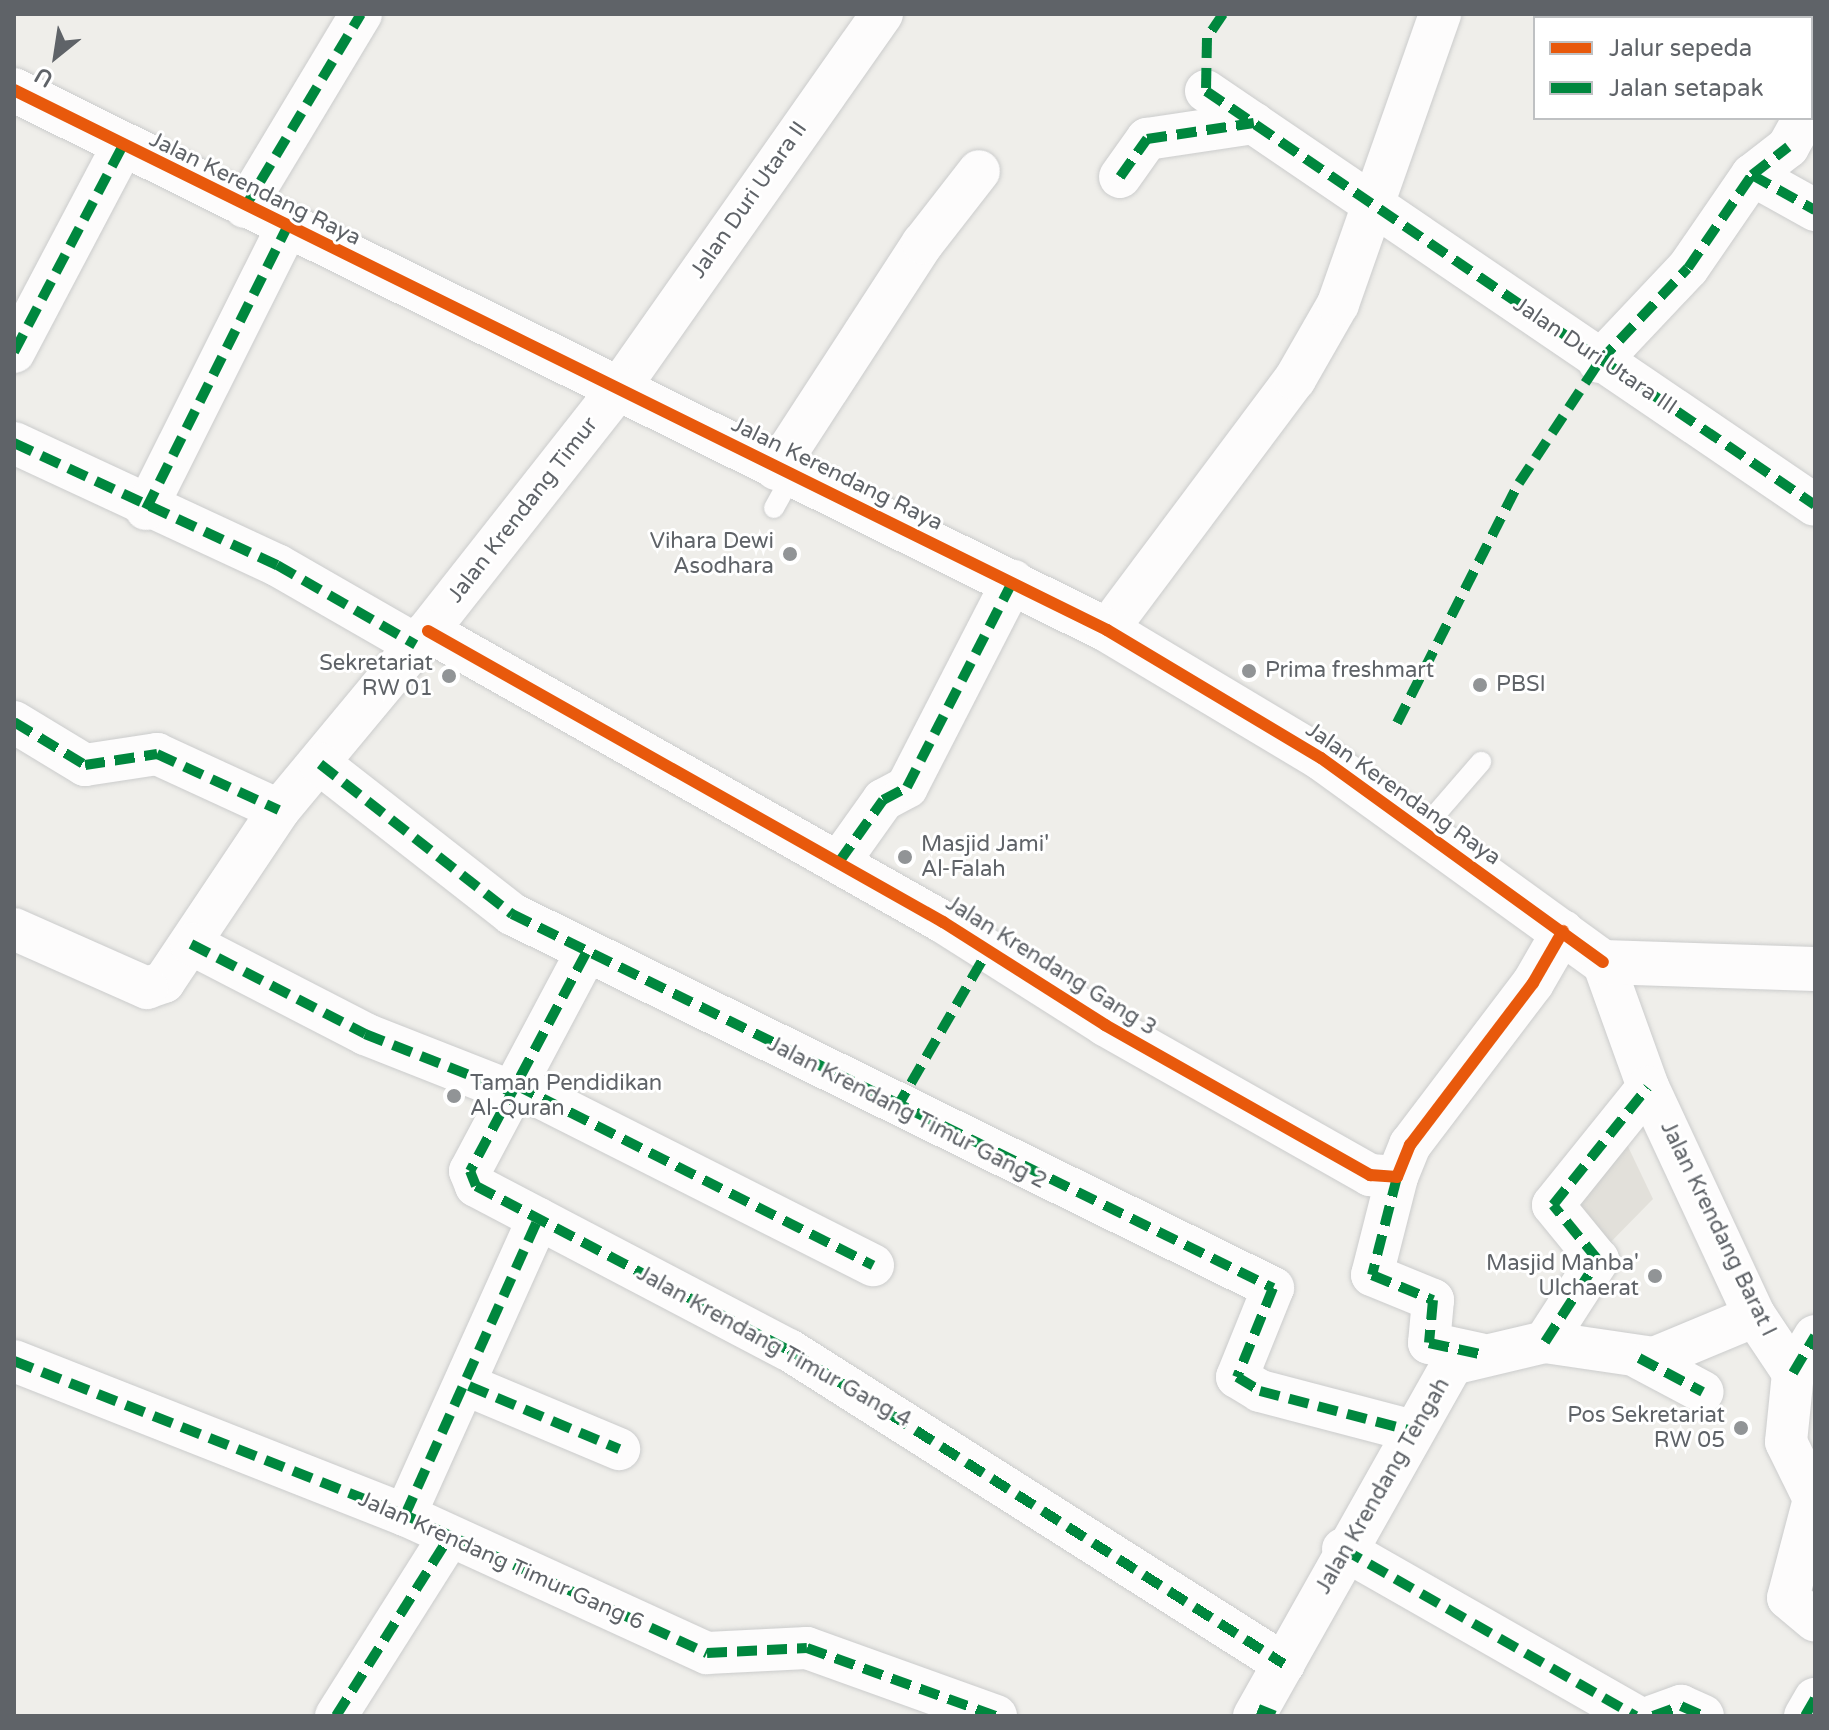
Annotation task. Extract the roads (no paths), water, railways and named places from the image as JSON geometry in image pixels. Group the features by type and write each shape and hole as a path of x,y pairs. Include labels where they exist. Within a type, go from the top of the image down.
{"street":[{"path":"245,207 361,14"},
{"name":"Jalan Duri Utara II","path":"619,388 882,14"},
{"path":"1107,630 1295,379 1338,304 1376,206 1440,14"},
{"name":"Jalan Kerendang Raya","path":"14,90 122,147 619,388 781,484 1013,581 1107,630 1321,758 1603,962"},
{"name":"Jalan Duri Utara III","path":"1206,91 1599,362 1815,505"},
{"path":"1599,362 1688,268 1752,175 1788,147 1803,120"},
{"path":"1120,177 1147,139 1254,123"},
{"path":"14,352 122,147"},
{"path":"781,484 923,243 979,171"},
{"path":"1752,175 1815,210"},
{"path":"146,509 287,227"},
{"name":"Jalan Krendang Timur","path":"14,929 147,988 169,978 279,810 422,638 619,388"},
{"name":"Jalan Krendang Gang 3","path":"14,443 146,509 277,565 422,638 839,862 1171,1063 1370,1175 1397,1177"},
{"path":"839,862 883,800 907,787 1013,581"},
{"path":"14,722 85,765 157,754 279,810"},
{"name":"Jalan Krendang Timur Gang 2","path":"320,764 512,914 1265,1284 1273,1297 1237,1377 1260,1391 1412,1431"},
{"path":"1480,1354 1429,1343 1433,1300 1372,1275 1397,1177 1410,1145 1533,983 1563,931"},
{"path":"191,944 365,1034 514,1089 873,1265"},
{"name":"Jalan Krendang Timur Gang 4","path":"586,953 514,1089 471,1179 538,1219 789,1350 1284,1664"},
{"path":"1603,962 1815,969"},
{"name":"Jalan Krendang Barat I","path":"1603,962 1648,1087 1755,1316 1793,1373"},
{"path":"1545,1342 1598,1260 1553,1205 1648,1087"},
{"path":"405,1515 469,1386 538,1219"},
{"name":"Jalan Krendang Tengah","path":"1262,1714 1343,1549 1452,1364 1480,1354 1545,1342 1639,1358 1755,1316"},
{"path":"1815,1336 1793,1373 1786,1442 1814,1499 1788,1598 1815,1621"},
{"path":"1639,1358 1703,1392"},
{"name":"Jalan Krendang Timur Gang 6","path":"14,1361 405,1515 448,1539 707,1653 807,1648 996,1716"},
{"path":"469,1386 619,1449"},
{"path":"336,1716 448,1539"},
{"path":"1343,1549 1636,1716"},
{"path":"1805,1716 1815,1699"},
{"path":"1653,1716 1681,1706 1703,1716"}],"lane":[{"path":"1423,829 1481,762"}],"place":[{"name":"Vihara Dewi Asodhara","path":"790,554"},
{"name":"Prima freshmart","path":"1249,671"},
{"name":"Sekretariat RW 01","path":"449,676"},
{"name":"PBSI","path":"1480,685"},
{"name":"Masjid Jami' Al-Falah","path":"905,857"},
{"name":"Taman Pendidikan Al-Quran","path":"454,1096"},
{"name":"Masjid Manba' Ulchaerat","path":"1655,1276"},
{"name":"Pos Sekretariat RW 05","path":"1741,1428"}]}
